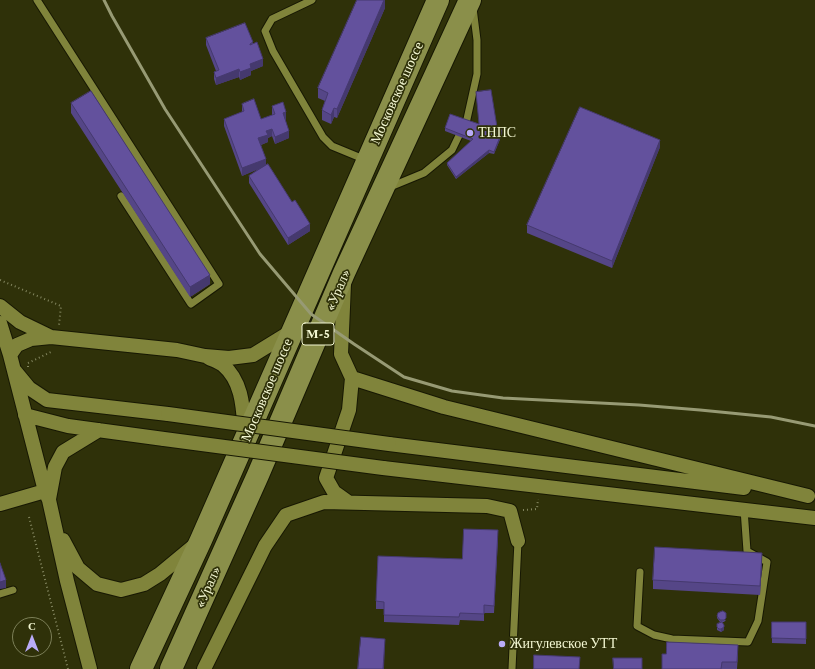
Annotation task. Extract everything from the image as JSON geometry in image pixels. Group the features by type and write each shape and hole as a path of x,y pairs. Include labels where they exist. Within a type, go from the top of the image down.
{"highway":[{"name":"Московское шоссе","path":"141,669 201,540 438,0"},
{"name":"«Урал»","path":"171,669 258,475 344,273 471,0"}],"street":[{"path":"344,273 341,354 352,378 349,410 326,478 334,492 348,502"},
{"path":"0,306 20,322 56,337"},
{"path":"0,324 3,342 20,379 29,388 47,400 168,414 812,498"},
{"path":"90,669 47,496 11,362 17,345 31,339 56,337 177,350 205,356 229,358 253,355 293,330"},
{"path":"205,356 222,364 234,377 242,398 245,440"},
{"path":"352,378 444,407 812,498"},
{"path":"25,415 68,426 383,468 815,518"},
{"path":"47,496 55,467 63,452 98,430"},
{"path":"0,504 47,496"},
{"path":"204,669 265,546 286,515 324,502 487,506 510,511 518,541"},
{"path":"54,525 78,568 97,584 121,590 144,584 160,574 201,540"}],"lane":[{"path":"37,0 219,284 190,304 121,196"},
{"path":"312,0 272,19 265,31 273,51 323,137 332,146 367,160"},
{"path":"382,191 424,173 452,150 467,119 477,74 477,40 471,0"},
{"path":"640,572 637,626 654,635 672,639 748,642 758,621 768,562 747,551 744,509"},
{"path":"512,669 518,541"},
{"path":"0,594 13,590"}],"path":[{"path":"0,280 61,306 56,337 28,363 28,371"},
{"path":"537,509 538,496"},
{"path":"29,517 68,669"}],"building":[{"path":"357,0 384,0 337,109 334,108 331,115 322,110 328,93 318,88"},
{"path":"245,23 253,42 250,45 257,42 263,59 250,64 251,68 240,72 239,69 216,78 214,72 219,70 206,38"},
{"path":"491,90 497,127 503,129 494,152 489,150 456,177 447,163 473,139 445,128 450,114 479,124 476,92"},
{"path":"91,91 210,275 190,287 71,103"},
{"path":"254,99 261,119 275,114 272,106 283,102 286,112 283,113 289,131 275,137 272,129 266,131 268,135 258,138 266,159 242,168 224,119 244,111 242,104"},
{"path":"580,107 660,140 612,261 527,225"},
{"path":"268,164 292,202 295,200 310,224 288,238 249,176"},
{"path":"464,529 498,530 494,606 484,605 484,614 460,613 459,617 384,615 384,602 376,601 378,556 462,559"},
{"path":"655,547 762,553 760,586 653,580"},
{"path":"0,563 6,580 0,582"},
{"path":"723,611 726,613 726,618 724,620 720,620 717,616 718,613"},
{"path":"722,622 724,627 719,629 717,624"},
{"path":"772,622 806,622 806,639 772,638"},
{"path":"361,637 385,639 383,669 358,669"},
{"path":"667,642 738,645 737,662 722,662 721,669 662,669 662,654 666,654"},
{"path":"534,655 580,657 579,669 534,669"},
{"path":"613,658 642,658 642,669 614,669"}],"railway":[{"path":"104,0 165,109 260,254 311,314 404,377 452,391 503,398 639,405 700,410 771,417 815,426"}],"place":[{"name":"ТНПС","path":"470,133"},
{"name":"Жигулевское УТТ","path":"502,644"}]}
